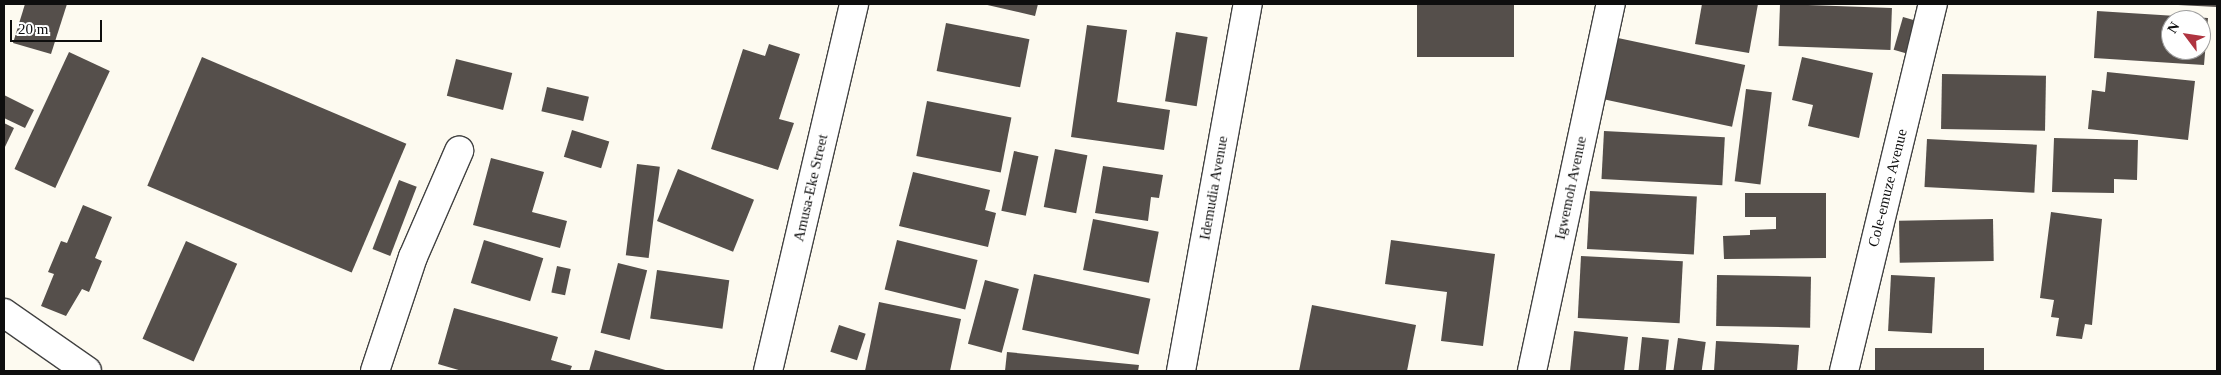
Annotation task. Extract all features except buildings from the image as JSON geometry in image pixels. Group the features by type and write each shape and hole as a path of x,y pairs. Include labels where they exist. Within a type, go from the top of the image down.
{"street":[{"name":"Amusa-Eke Street","path":"768,371 854,4"},
{"name":"Idemudia Avenue","path":"1181,371 1248,4"},
{"name":"Igwemoh Avenue","path":"1532,371 1611,4"},
{"name":"Cole-emuze Avenue","path":"1844,371 1933,4"},
{"path":"375,371 413,256 459,151"},
{"path":"4,313 87,371"}]}
